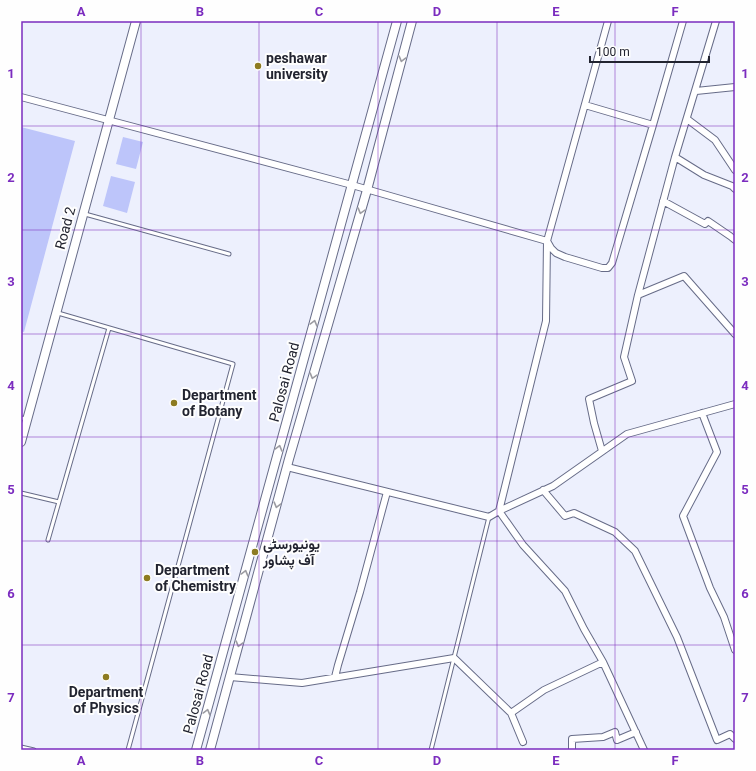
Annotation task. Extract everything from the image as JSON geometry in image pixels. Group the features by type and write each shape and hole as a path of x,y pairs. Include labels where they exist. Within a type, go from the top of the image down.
{"street":[{"name":"Road 2","path":"21,442 24,418 56,312 136,21"},
{"name":"Palosai Road","path":"196,750 397,21"},
{"path":"210,750 287,467 367,190 412,21"},
{"path":"608,21 546,241 546,321 499,511 523,545 565,591 603,662 644,750"},
{"path":"21,97 352,185 546,241 556,253 565,257 602,268 608,268 612,263 654,125 683,21"},
{"path":"602,451 589,399 632,381 624,357 638,295 675,157 716,21"},
{"path":"696,91 735,87"},
{"path":"585,105 654,125"},
{"path":"687,119 716,140 735,170"},
{"path":"675,157 704,175 732,186 735,189"},
{"path":"663,201 705,224 708,221 735,240"},
{"path":"638,295 684,276 735,334"},
{"path":"275,463 489,517 553,486 627,434 735,404"},
{"path":"702,414 717,452 683,516 710,588 724,617 735,650"},
{"path":"543,490 565,516 574,513 614,532 634,551 677,637 717,740 730,734 735,739"},
{"path":"335,677 387,492"},
{"path":"230,626 243,630"},
{"path":"230,677 302,683 454,658 512,713 523,742"},
{"path":"512,713 544,690 603,662"},
{"path":"572,750 572,739 603,737 614,732 617,740 636,732"}],"lane":[{"path":"83,213 229,254"},
{"path":"56,312 233,364 128,750"},
{"path":"48,540 109,328"},
{"path":"21,493 59,502"},
{"path":"430,750 489,517"},
{"path":"21,747 34,750"}],"shaded area":[{"path":"21,127 75,141 24,332 21,331"},
{"path":"123,137 143,142 136,169 116,164"},
{"path":"111,176 135,182 127,213 103,206"}],"place":[{"name":"peshawar university","path":"258,66"},
{"name":"Department of Botany","path":"174,403"},
{"name":"یونیورسٹی آف پشاور","path":"255,552"},
{"name":"Department of Chemistry","path":"147,578"},
{"name":"Department of Physics","path":"106,677"}]}
